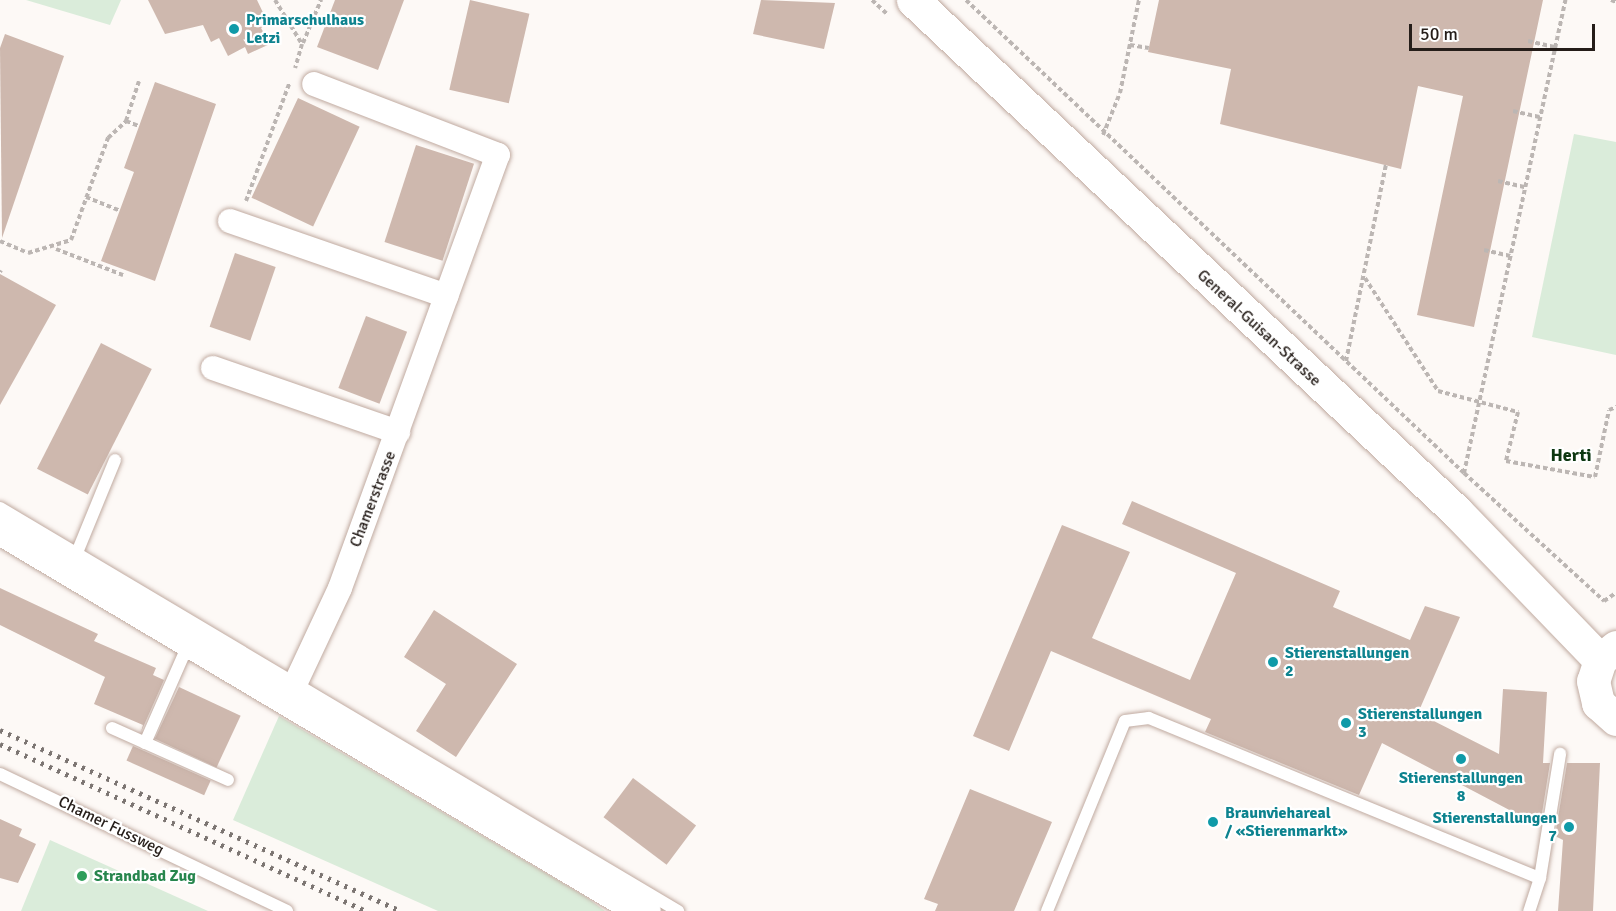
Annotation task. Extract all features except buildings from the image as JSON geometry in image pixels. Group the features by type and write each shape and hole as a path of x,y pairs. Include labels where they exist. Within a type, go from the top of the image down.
{"main road":[{"name":"General-Guisan-Strasse","path":"913,0 1608,654"},
{"path":"0,528 73,561 191,640 293,690 645,911"},
{"path":"1608,654 1594,693 1616,719"}],"street":[{"name":"Chamerstrasse","path":"293,690 398,432 498,155 314,84"},
{"path":"234,222 446,296"},
{"path":"213,369 398,432"}],"lane":[{"path":"73,561 115,460"},
{"path":"0,508 73,561 678,911"},
{"path":"145,743 191,640"},
{"path":"1047,911 1125,721 1149,718 1540,878"},
{"path":"112,728 228,780"},
{"path":"1529,911 1540,878 1560,753"},
{"name":"Chamer Fussweg","path":"0,774 287,911"}],"path":[{"path":"275,0 302,44"},
{"path":"234,222 321,0"},
{"path":"966,0 1346,362 1604,601 1616,593"},
{"path":"1090,169 1104,133 1130,45 1139,0"},
{"path":"1464,473 1564,0"},
{"path":"1611,0 1616,2"},
{"path":"1528,41 1554,47"},
{"path":"1130,45 1149,48"},
{"path":"0,241 28,253 56,249 71,240 108,138 126,121 139,81"},
{"path":"1513,111 1539,117"},
{"path":"126,121 139,126"},
{"path":"1346,362 1365,278 1386,165"},
{"path":"1498,181 1525,187"},
{"path":"86,197 120,211"},
{"path":"56,249 123,275"},
{"path":"1484,250 1510,256"},
{"path":"1365,278 1438,391 1518,412 1506,461 1595,477 1609,410 1616,407"}],"green space":[{"path":"26,0 121,0 110,25"},
{"path":"1574,134 1616,142 1616,355 1532,337"},
{"path":"279,716 586,897 605,911 438,911 233,820"},
{"name":"Strandbad Zug","path":"50,840 208,911 21,911"}],"railway":[{"path":"0,730 400,911"},
{"path":"0,744 366,911"}],"place":[{"name":"Primarschulhaus Letzi","path":"234,29"},
{"name":"Stierenstallungen 2","path":"1273,662"},
{"name":"Stierenstallungen 3","path":"1346,723"},
{"name":"Stierenstallungen 8","path":"1461,759"},
{"name":"Braunviehareal / «Stierenmarkt»","path":"1213,822"},
{"name":"Stierenstallungen 7","path":"1569,827"},
{"name":"Strandbad Zug","path":"82,876"}],"district":[{"name":"Herti","path":"1571,455"}]}
